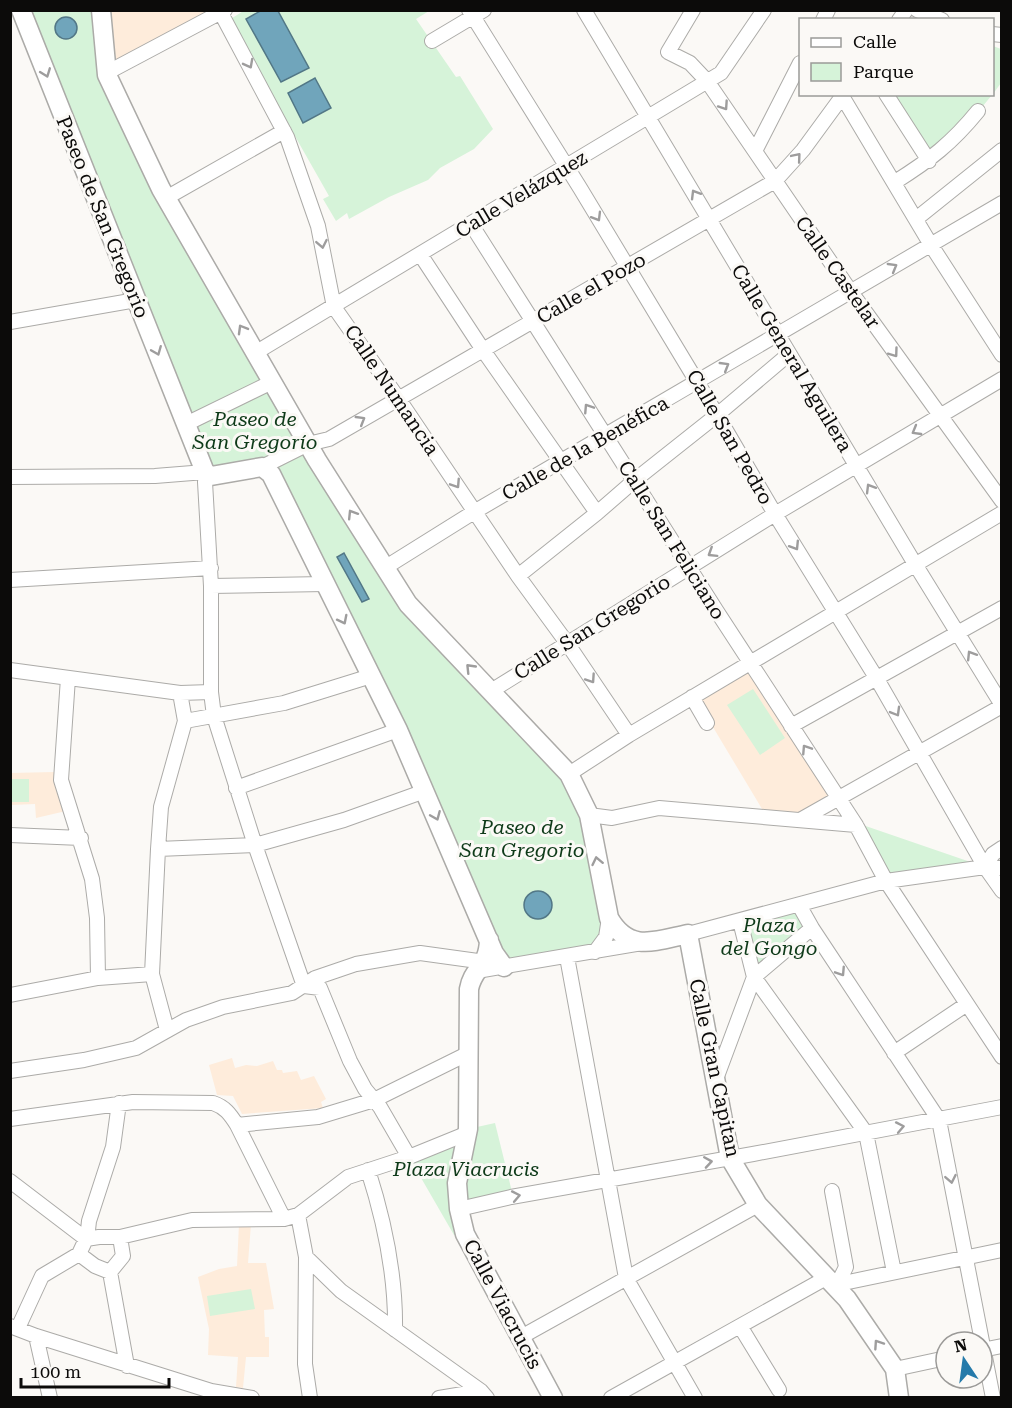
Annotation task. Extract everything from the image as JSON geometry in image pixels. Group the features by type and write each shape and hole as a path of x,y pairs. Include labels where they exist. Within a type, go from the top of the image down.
{"main road":[{"path":"101,10 107,75 166,198 306,445 408,604 569,774 589,815 609,918 622,935 642,943 688,934"},
{"name":"Paseo de San Gregorio","path":"19,14 206,473"},
{"path":"206,473 211,476 268,468 398,730 489,939 504,967"},
{"name":"Calle Gran Capitan","path":"688,934 730,1158 758,1205 847,1299 896,1369 899,1398"},
{"path":"459,1209 457,1183 468,1133 469,989 471,978 481,966 489,939"},
{"name":"Calle Viacrucis","path":"459,1209 465,1234 553,1398"}],"street":[{"name":"Calle General Aguilera","path":"584,10 650,117 856,466 1002,705"},
{"name":"Calle Castelar","path":"693,10 668,52 690,63 707,81 851,292 1002,501"},
{"name":"Calle Velázquez","path":"255,353 721,73 764,10"},
{"path":"917,10 938,18"},
{"path":"107,75 112,70 223,12"},
{"name":"Calle Numancia","path":"223,12 284,130 318,226 334,307 399,398 474,513 567,643 629,735"},
{"path":"432,41 476,13"},
{"name":"Calle San Pedro","path":"476,13 775,514 877,679 985,867 1002,891"},
{"path":"755,151 799,67"},
{"name":"Calle el Pozo","path":"306,445 329,439 775,181 803,150 842,96"},
{"path":"844,96 931,245 1002,355"},
{"path":"887,96 929,160"},
{"path":"895,182 929,160 958,136 978,111"},
{"path":"166,198 284,130"},
{"path":"916,219 1002,150"},
{"name":"Calle de la Benéfica","path":"386,567 1002,202"},
{"name":"Calle San Feliciano","path":"471,224 856,825 886,881 1002,1057"},
{"path":"420,254 483,350 597,513"},
{"path":"10,322 136,300"},
{"path":"518,576 789,354"},
{"name":"Calle San Gregorio","path":"492,691 775,514 1002,379"},
{"path":"186,424 272,382"},
{"path":"268,468 306,445"},
{"path":"10,477 155,476 206,473 211,568 211,692 214,716 236,788 304,986"},
{"path":"569,774 750,662 1002,513"},
{"path":"10,580 211,568"},
{"path":"211,586 325,584"},
{"path":"791,726 1002,608"},
{"path":"10,670 180,693 211,692"},
{"path":"185,721 284,702 371,675"},
{"path":"68,678 62,780 92,879 97,918 98,978"},
{"path":"167,1030 152,974 161,807 185,721 180,693"},
{"path":"692,697 707,723"},
{"path":"800,820 1002,705"},
{"path":"236,788 398,730"},
{"path":"158,849 255,845 344,820 425,791"},
{"path":"589,815 612,818 659,808 856,825"},
{"path":"10,835 81,838"},
{"path":"985,867 993,854 1002,848"},
{"path":"688,934 886,881 985,867 1002,868"},
{"path":"799,905 939,1120 980,1330"},
{"path":"595,952 606,937 609,918"},
{"path":"740,921 754,977 866,1133 894,1272"},
{"path":"716,1079 754,977 812,928"},
{"path":"10,1071 84,1060 136,1048 186,1020 223,1007 292,993 315,978 356,964 420,954 481,966 504,967 642,943"},
{"path":"567,957 626,1278 695,1398"},
{"path":"10,995 98,978 152,974"},
{"path":"304,986 320,988 350,1061 365,1089 409,1157"},
{"path":"894,1053 967,1004"},
{"path":"237,1125 318,1117 374,1100 467,1054"},
{"path":"119,1103 113,1147 89,1221 86,1239 79,1254 42,1276 27,1309 14,1327 127,1366 211,1391 252,1398"},
{"path":"10,1119 119,1103 213,1103 222,1106 237,1125 284,1219"},
{"path":"459,1209 607,1179 1002,1107"},
{"path":"10,1180 86,1239 120,1238 192,1220 284,1219 298,1215 348,1177 409,1157 468,1133"},
{"path":"368,1170 379,1204 388,1245 393,1276 394,1330"},
{"path":"611,1398 740,1326 841,1277 846,1268 832,1191"},
{"path":"521,1337 758,1205"},
{"path":"298,1215 306,1257 306,1364 310,1398"},
{"path":"120,1238 123,1256 110,1272 127,1366"},
{"path":"830,1282 894,1272 1002,1250"},
{"path":"79,1254 95,1266 110,1272"},
{"path":"306,1257 341,1292 484,1394"},
{"path":"740,1326 779,1390"},
{"path":"36,1336 50,1398"},
{"path":"896,1369 934,1361"},
{"path":"439,1398 484,1394"}],"shaded area":[{"path":"101,11 225,11 112,70"},
{"path":"749,666 834,797 799,818 765,814 695,697"},
{"path":"54,772 66,811 36,818 35,804 11,805 10,773"},
{"path":"232,1058 235,1068 246,1065 257,1066 273,1061 277,1070 282,1070 283,1073 297,1071 301,1080 314,1076 326,1099 321,1102 323,1108 242,1114 233,1096 217,1095 209,1065"},
{"path":"239,1224 251,1224 248,1263 266,1263 274,1309 264,1310 265,1337 269,1337 269,1357 246,1357 243,1388 236,1387 238,1357 208,1355 209,1329 198,1277 219,1269 237,1266"}],"green space":[{"path":"245,10 429,11 416,19 456,77 460,76 493,129 474,149 440,168 428,180 389,197 349,219 347,213 336,221 323,199 329,196 229,20"},
{"name":"Paseo de San Gregorío","path":"22,11 101,11 111,84 386,567 569,774 609,918 601,946 510,967 271,475 211,476"},
{"path":"994,46 1001,49 1001,83 994,93"},
{"path":"885,96 991,96 958,136 929,161"},
{"path":"753,689 785,738 760,755 727,705"},
{"path":"11,779 29,779 29,802 11,802"},
{"path":"854,822 985,867 886,881"},
{"name":"Plaza del Gongo","path":"799,905 812,928 754,977 740,921"},
{"name":"Plaza Viacrucis","path":"495,1123 513,1196 459,1209 464,1232 454,1235 409,1157 468,1129"},
{"path":"251,1289 255,1309 210,1316 207,1296"}],"water":[{"path":"262,10 278,11 309,68 281,82 246,19"},
{"path":"66,17 74,20 77,28 74,36 66,39 58,36 55,28 58,20"},
{"path":"315,78 331,108 303,123 288,93"},
{"path":"344,553 369,599 362,602 337,557"},
{"path":"538,891 548,895 552,905 548,915 538,919 528,915 524,905 528,895"}]}
